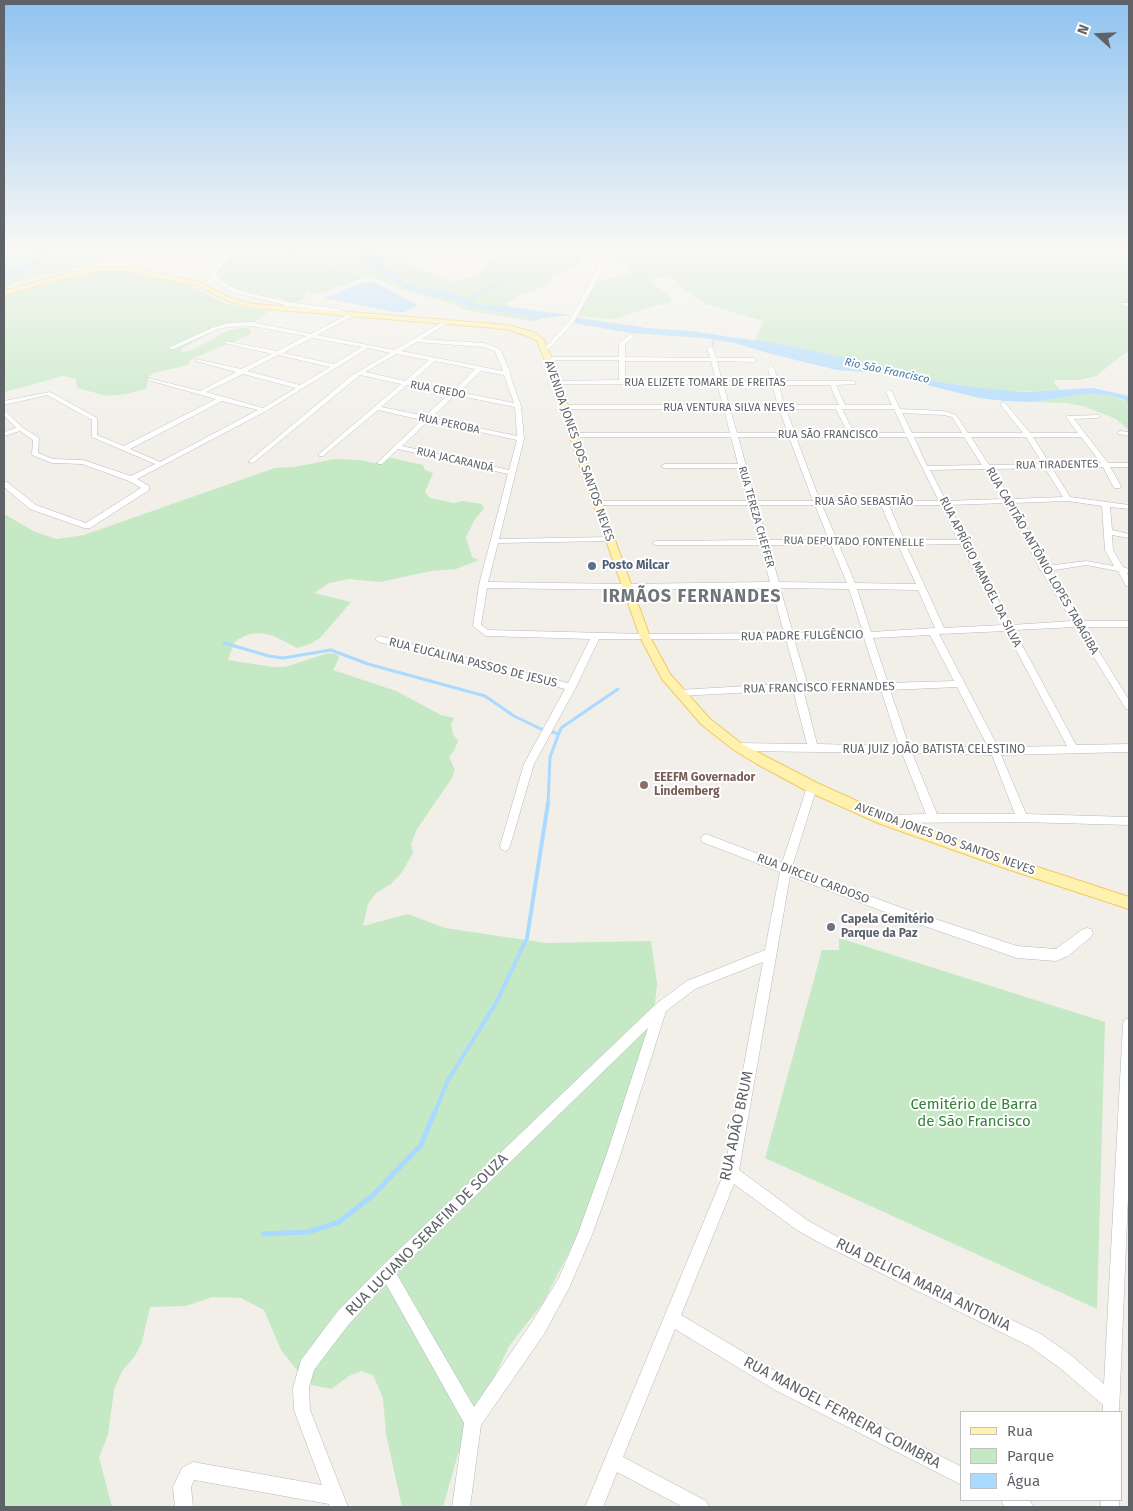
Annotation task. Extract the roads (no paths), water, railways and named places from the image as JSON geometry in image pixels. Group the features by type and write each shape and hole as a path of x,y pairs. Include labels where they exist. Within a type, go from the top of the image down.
{"main road":[{"name":"AVENIDA JONES DOS SANTOS NEVES","path":"372,317 503,327 524,331 540,340 644,637 666,676 679,693 706,722 738,747 812,787 883,819 1007,863 1129,903"},
{"name":"AVENIDA JONES DOS SANTOS NEVES","path":"1095,892 1129,897"}],"street":[{"path":"202,392 349,317"},
{"path":"546,354 574,317"},
{"path":"251,462 359,374 446,322"},
{"path":"172,348 216,328 236,324 252,324 433,360 507,371"},
{"path":"622,382 623,341 630,336"},
{"path":"417,340 490,347 498,350 518,406 521,439 483,585 626,587 775,584 922,587"},
{"path":"227,342 334,366"},
{"path":"132,480 264,410 366,347"},
{"name":"RUA TEREZA CHEFFER","path":"710,348 791,636 813,749"},
{"path":"403,349 507,371"},
{"path":"546,354 622,360 754,360"},
{"path":"198,360 301,387"},
{"path":"321,455 433,360"},
{"path":"380,463 479,368"},
{"path":"771,368 791,435 852,586 883,687 905,749 933,818"},
{"name":"RUA CREDO","path":"359,374 518,406"},
{"path":"150,379 264,410"},
{"name":"RUA ELIZETE TOMARE DE FREITAS","path":"556,382 853,382"},
{"path":"832,383 852,435"},
{"name":"RUA APRÍGIO MANOEL DA SILVA","path":"889,392 963,542 1074,750"},
{"path":"4,403 48,393 95,418 94,436 160,464"},
{"path":"124,449 222,398"},
{"path":"1003,404 1028,435 1068,499"},
{"name":"RUA VENTURA SILVA NEVES","path":"563,407 840,407 897,409 944,413 954,416"},
{"name":"RUA PEROBA","path":"376,408 521,439"},
{"path":"4,412 21,429 37,438 34,454 52,461 83,462 132,480 146,488 86,526 33,507 4,484"},
{"name":"RUA CAPITÃO ANTÔNIO LOPES TABAGIBA","path":"954,416 1009,501 1044,569 1129,707"},
{"path":"1097,416 1069,418 1084,434 1106,464 1117,486"},
{"path":"4,434 21,429"},
{"path":"1120,433 1129,434"},
{"name":"RUA SÃO FRANCISCO","path":"573,435 1084,434"},
{"name":"RUA JACARANDÁ","path":"397,447 513,473"},
{"name":"RUA TIRADENTES","path":"925,468 1129,465"},
{"path":"665,466 742,466"},
{"name":"RUA SÃO SEBASTIÃO","path":"598,503 944,503 1068,499 1129,507"},
{"path":"884,503 922,587 937,632 960,684 994,751 1022,818"},
{"path":"1106,503 1109,550 1129,584"},
{"path":"1108,532 1129,536"},
{"path":"495,540 610,539"},
{"name":"RUA DEPUTADO FONTENELLE","path":"656,543 763,541 963,542"},
{"path":"1044,569 1086,563 1129,571"},
{"name":"RUA PADRE FULGÊNCIO","path":"483,585 477,626 482,631 490,634 644,637 866,636 1077,624 1129,624"},
{"name":"RUA EUCALINA PASSOS DE JESUS","path":"379,639 571,687 596,636"},
{"name":"RUA FRANCISCO FERNANDES","path":"679,693 800,686 883,687 960,684"},
{"path":"504,846 529,764 571,687"},
{"name":"RUA JUIZ JOÃO BATISTA CELESTINO","path":"738,747 994,751 1129,748"},
{"name":"RUA ADÃO BRUM","path":"594,1507 731,1173 769,954 786,869 812,787"},
{"path":"883,819 1022,818 1129,821"},
{"name":"RUA DIRCEU CARDOSO","path":"706,839 901,913 1017,952 1056,954 1064,952 1087,933"},
{"name":"RUA LUCIANO SERAFIM DE SOUZA","path":"336,1502 302,1410 301,1397 302,1380 307,1366 343,1318 387,1271 661,1007 691,985 769,954"},
{"path":"461,1507 474,1422 538,1328 564,1283 585,1235 613,1156 661,1007"},
{"path":"1112,1407 1129,1024"},
{"name":"RUA DELICIA MARIA ANTONIA","path":"731,1173 802,1225 826,1239 1035,1340 1066,1362 1112,1407"},
{"path":"387,1271 474,1422"},
{"name":"RUA MANOEL FERREIRA COIMBRA","path":"671,1318 781,1384 960,1475"},
{"path":"614,1461 700,1507"},
{"path":"183,1504 182,1487 188,1474 192,1472 336,1502"},
{"path":"1012,1501 1025,1507"}],"water":[{"path":"522,317 557,317 535,319"},
{"name":"Rio São Francisco","path":"574,317 647,328 691,331 785,345 903,370 935,381 973,387 1022,392 1093,388 1129,396 1129,404 1125,400 1108,395 1086,394 1032,402 979,398 879,373 837,370 735,343 703,338 631,333 572,323"}],"waterway":[{"path":"713,345 714,337"},
{"path":"224,643 269,656 283,658 331,650 368,664 485,696 514,716 541,729"},
{"path":"548,805 550,757 561,728 618,689"},
{"path":"553,732 558,734"},
{"path":"435,1112 447,1082 496,1003 527,938 548,803"},
{"path":"263,1234 308,1232 339,1222 373,1195 421,1145 435,1111"}],"place":[{"name":"Posto Milcar","path":"592,566"},
{"name":"EEEFM Governador Lindemberg","path":"644,785"},
{"name":"Capela Cemitério Parque da Paz","path":"831,927"}],"district":[{"name":"IRMÃOS FERNANDES","path":"692,597"}],"park label":[{"name":"Cemitério de Barra de São Francisco","path":"974,1114"}]}
